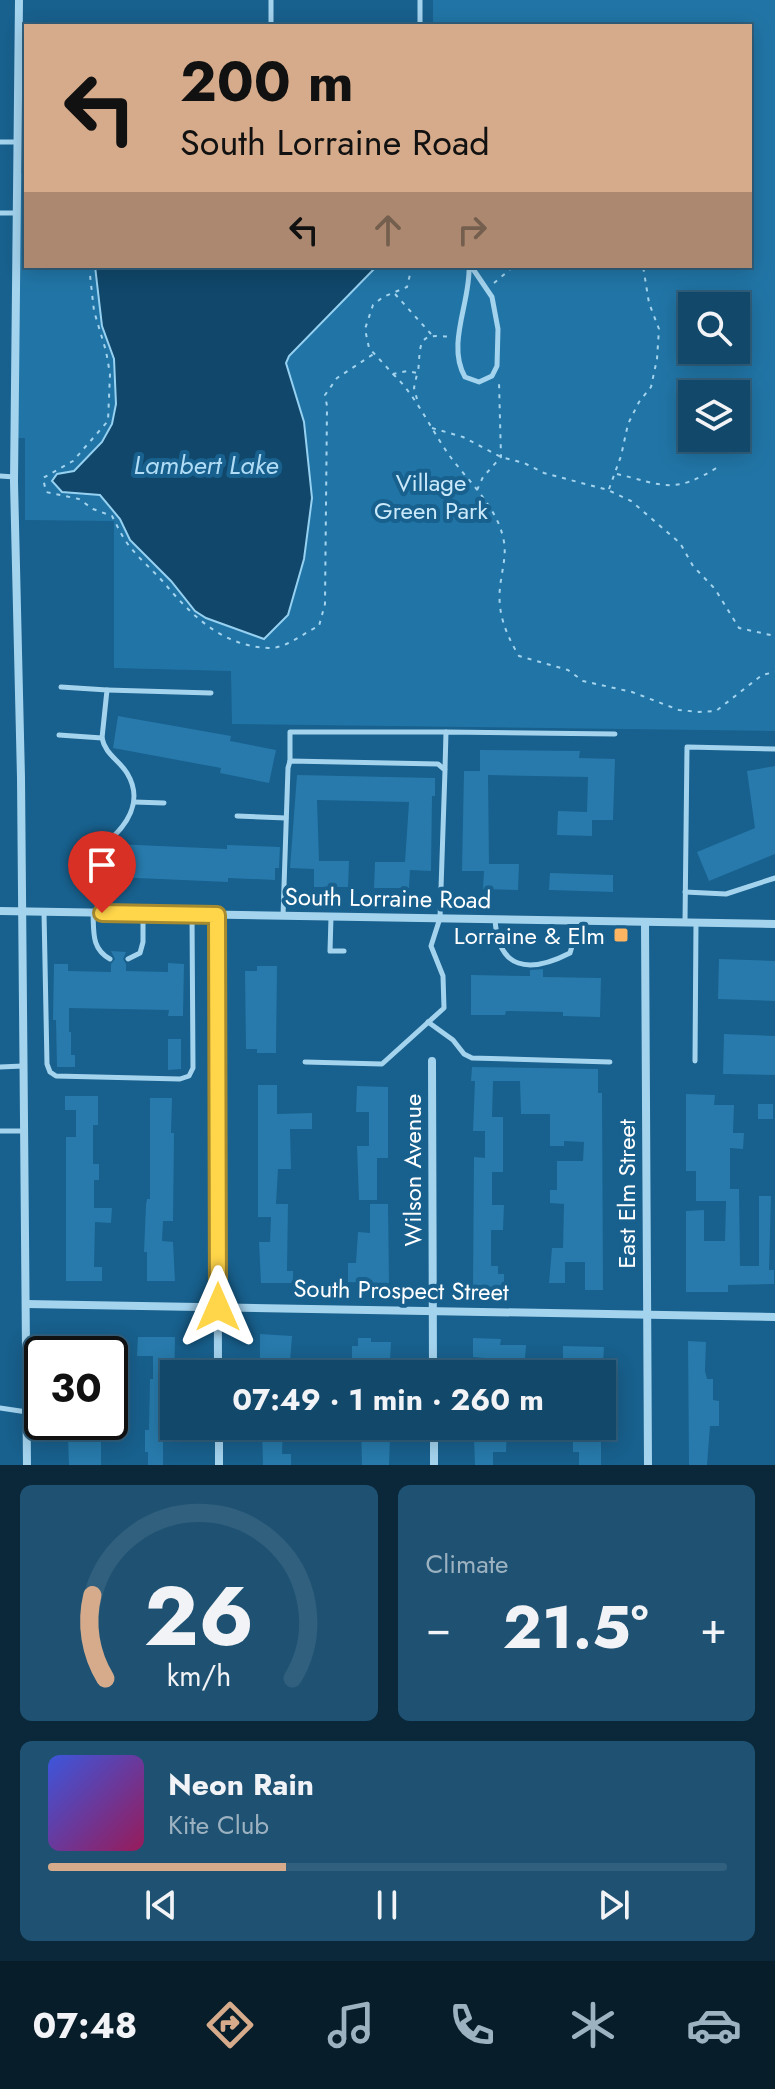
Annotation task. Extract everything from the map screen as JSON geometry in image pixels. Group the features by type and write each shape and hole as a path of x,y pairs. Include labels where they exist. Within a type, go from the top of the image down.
{"street":[{"path":"19,0 22,116 17,142 15,477 26,1336"},
{"name":"South Lorraine Road","path":"0,911 775,924"},
{"path":"217,915 218,1360"},
{"name":"East Elm Street","path":"645,922 648,1465"},
{"name":"Wilson Avenue","path":"432,1061 433,1360"},
{"name":"South Prospect Street","path":"26,1304 775,1317"},
{"path":"27,1440 27,1465"},
{"path":"219,1440 219,1465"},
{"path":"434,1440 434,1465"}],"lane":[{"path":"271,0 271,24"},
{"path":"420,0 420,24"},
{"path":"0,142 17,142"},
{"path":"0,213 17,213"},
{"path":"470,268 458,361 465,377 479,382 492,376 497,366 498,329 495,307 471,268"},
{"path":"0,476 15,477"},
{"path":"61,687 211,693"},
{"path":"107,690 103,747 127,773 134,802 122,830 105,844 94,941 100,953 110,959"},
{"path":"283,916 290,732 615,734"},
{"path":"305,1062 382,1064 444,1008 443,976 431,946 440,918 446,732"},
{"path":"59,735 102,738"},
{"path":"685,922 687,747 775,749"},
{"path":"290,761 438,764 445,770"},
{"path":"134,802 164,803"},
{"path":"237,816 286,818"},
{"path":"685,892 726,894 775,878"},
{"path":"44,912 47,1064 50,1072 56,1076 180,1079 189,1076 193,1068 192,914"},
{"path":"128,959 140,953 143,913"},
{"path":"331,916 330,951 344,951"},
{"path":"495,919 500,950 508,960 523,964 546,963 570,953 579,921"},
{"path":"695,1061 696,923"},
{"path":"428,1022 472,1058 610,1062"},
{"path":"0,1067 23,1066"},
{"path":"0,1131 25,1131"},
{"path":"0,1408 24,1412"}],"path":[{"path":"89,268 94,311 110,374 108,421 73,461 43,478 46,492 79,499 93,509 112,516 127,543 185,609 228,638 270,648 283,646 319,626 325,604 325,395 337,378 375,353"},
{"path":"412,268 407,287 373,305 365,329 369,348 408,388 432,428 497,517 506,559 500,580 500,610 505,633 519,656 568,670 583,681 632,692 679,710 699,712 716,711 762,675 775,672"},
{"path":"487,290 512,268"},
{"path":"608,490 616,473 628,424 651,387 657,359 659,329 649,303 643,268"},
{"path":"394,294 432,335"},
{"path":"418,404 414,388 420,346 425,337 432,335 459,339"},
{"path":"393,374 407,371 418,373"},
{"path":"492,376 500,384 501,457"},
{"path":"432,428 463,437 501,457 544,473 608,490 631,501 680,543 693,566 715,589 739,628 775,636"},
{"path":"477,492 483,477 501,457"},
{"path":"616,473 671,487 685,484 718,467"}],"green space":[{"name":"Village Green Park","path":"433,0 775,0 775,731 232,724 231,671 114,668 114,521 25,520 25,438 17,438 15,173 24,173 24,268 752,268 752,24 433,24"}],"water":[{"name":"Lambert Lake","path":"95,268 375,268 289,356 286,363 304,422 312,498 304,559 288,615 264,639 195,611 171,581 130,540 120,519 100,495 62,492 52,481 57,474 74,471 102,442 112,424 116,404 114,359 102,326"}],"building":[{"path":"118,716 231,736 230,741 276,750 269,783 220,773 221,768 113,748"},
{"path":"480,750 580,751 579,758 615,759 613,820 592,820 592,836 557,835 558,811 587,812 588,777 488,775 489,864 519,864 518,890 483,889 484,871 462,871 464,771 480,771"},
{"path":"775,766 775,854 709,881 697,852 755,828 747,771"},
{"path":"297,775 435,778 431,871 410,870 409,888 374,888 375,862 405,862 409,802 317,800 319,861 349,861 348,887 314,887 314,869 290,868"},
{"path":"115,844 227,849 227,845 280,847 279,868 275,868 275,880 228,878 228,882 114,877"},
{"path":"550,873 613,875 613,892 549,890"},
{"path":"111,951 126,952 123,959 126,971 168,972 168,963 184,964 183,1016 168,1016 169,1010 69,1008 71,1055 75,1055 75,1067 57,1067 56,1020 53,1020 54,964 68,964 68,971 111,972 115,959"},
{"path":"719,959 775,961 775,1001 718,999"},
{"path":"257,966 277,966 276,1053 257,1053 257,1049 246,1049 245,971 257,971"},
{"path":"543,969 543,977 601,978 600,1017 563,1016 563,1012 506,1011 505,1015 471,1015 471,975 530,976 530,970"},
{"path":"724,1034 775,1036 775,1075 723,1074"},
{"path":"168,1039 181,1039 181,1069 168,1070"},
{"path":"472,1067 598,1069 598,1093 602,1093 603,1290 585,1290 585,1262 565,1262 565,1283 549,1283 552,1248 563,1248 564,1204 550,1203 550,1190 557,1190 557,1161 583,1161 584,1142 564,1141 564,1146 550,1146 550,1114 521,1114 520,1081 493,1081 492,1117 503,1117 503,1172 492,1172 492,1205 504,1205 503,1230 491,1230 491,1266 498,1266 498,1274 504,1274 504,1289 481,1289 481,1285 473,1285 474,1157 485,1158 485,1131 473,1131 475,1081 471,1081"},
{"path":"258,1085 277,1085 277,1114 312,1113 312,1129 290,1129 291,1169 278,1169 276,1204 288,1204 287,1271 293,1271 293,1283 261,1283 259,1242 270,1242 271,1217 258,1217"},
{"path":"357,1086 388,1087 388,1158 377,1158 377,1200 359,1200 357,1146 369,1146 369,1112 356,1112"},
{"path":"686,1094 715,1095 714,1105 734,1105 733,1133 744,1133 743,1149 730,1148 730,1189 739,1189 740,1266 759,1266 759,1196 771,1196 769,1270 774,1270 774,1284 728,1285 728,1292 686,1292 686,1211 704,1210 704,1241 725,1241 726,1201 696,1201 696,1171 686,1171"},
{"path":"65,1096 98,1096 98,1125 93,1125 93,1164 99,1164 99,1180 94,1180 94,1208 112,1208 111,1223 95,1222 94,1267 102,1267 102,1281 66,1281 66,1137 76,1137 76,1110 65,1110"},
{"path":"150,1098 172,1098 173,1221 163,1221 162,1241 173,1242 175,1281 147,1281 147,1252 144,1252 146,1205 147,1199 150,1199"},
{"path":"758,1104 773,1104 773,1119 758,1119"},
{"path":"370,1204 388,1204 389,1283 348,1282 348,1263 356,1263 358,1232 370,1233"},
{"path":"67,1334 100,1334 100,1336"},
{"path":"260,1334 292,1336 290,1360 260,1360"},
{"path":"138,1337 175,1337 175,1360 160,1360 160,1440 173,1440 163,1441 163,1465 148,1465 148,1452 145,1452 153,1356 137,1356"},
{"path":"358,1338 371,1338 371,1342 391,1342 390,1360 352,1359 352,1346 358,1346"},
{"path":"473,1338 501,1339 500,1345 526,1345 525,1359 485,1360 473,1357"},
{"path":"688,1341 706,1342 705,1371 707,1379 713,1379 713,1400 719,1401 719,1426 710,1426 707,1465 689,1465"},
{"path":"563,1346 604,1347 603,1360 563,1360"},
{"path":"68,1440 101,1440 101,1465 69,1465"},
{"path":"262,1440 282,1440 282,1454 291,1454 291,1465 263,1465"},
{"path":"361,1440 390,1440 389,1465 362,1465"},
{"path":"474,1440 506,1440 506,1452 493,1452 493,1465 475,1465"},
{"path":"573,1440 601,1440 601,1465 579,1465 579,1452 573,1452"}],"place":[{"name":"Lorraine & Elm","path":"621,935"}],"route":[{"path":"102,913 217,915 218,1307"}]}
